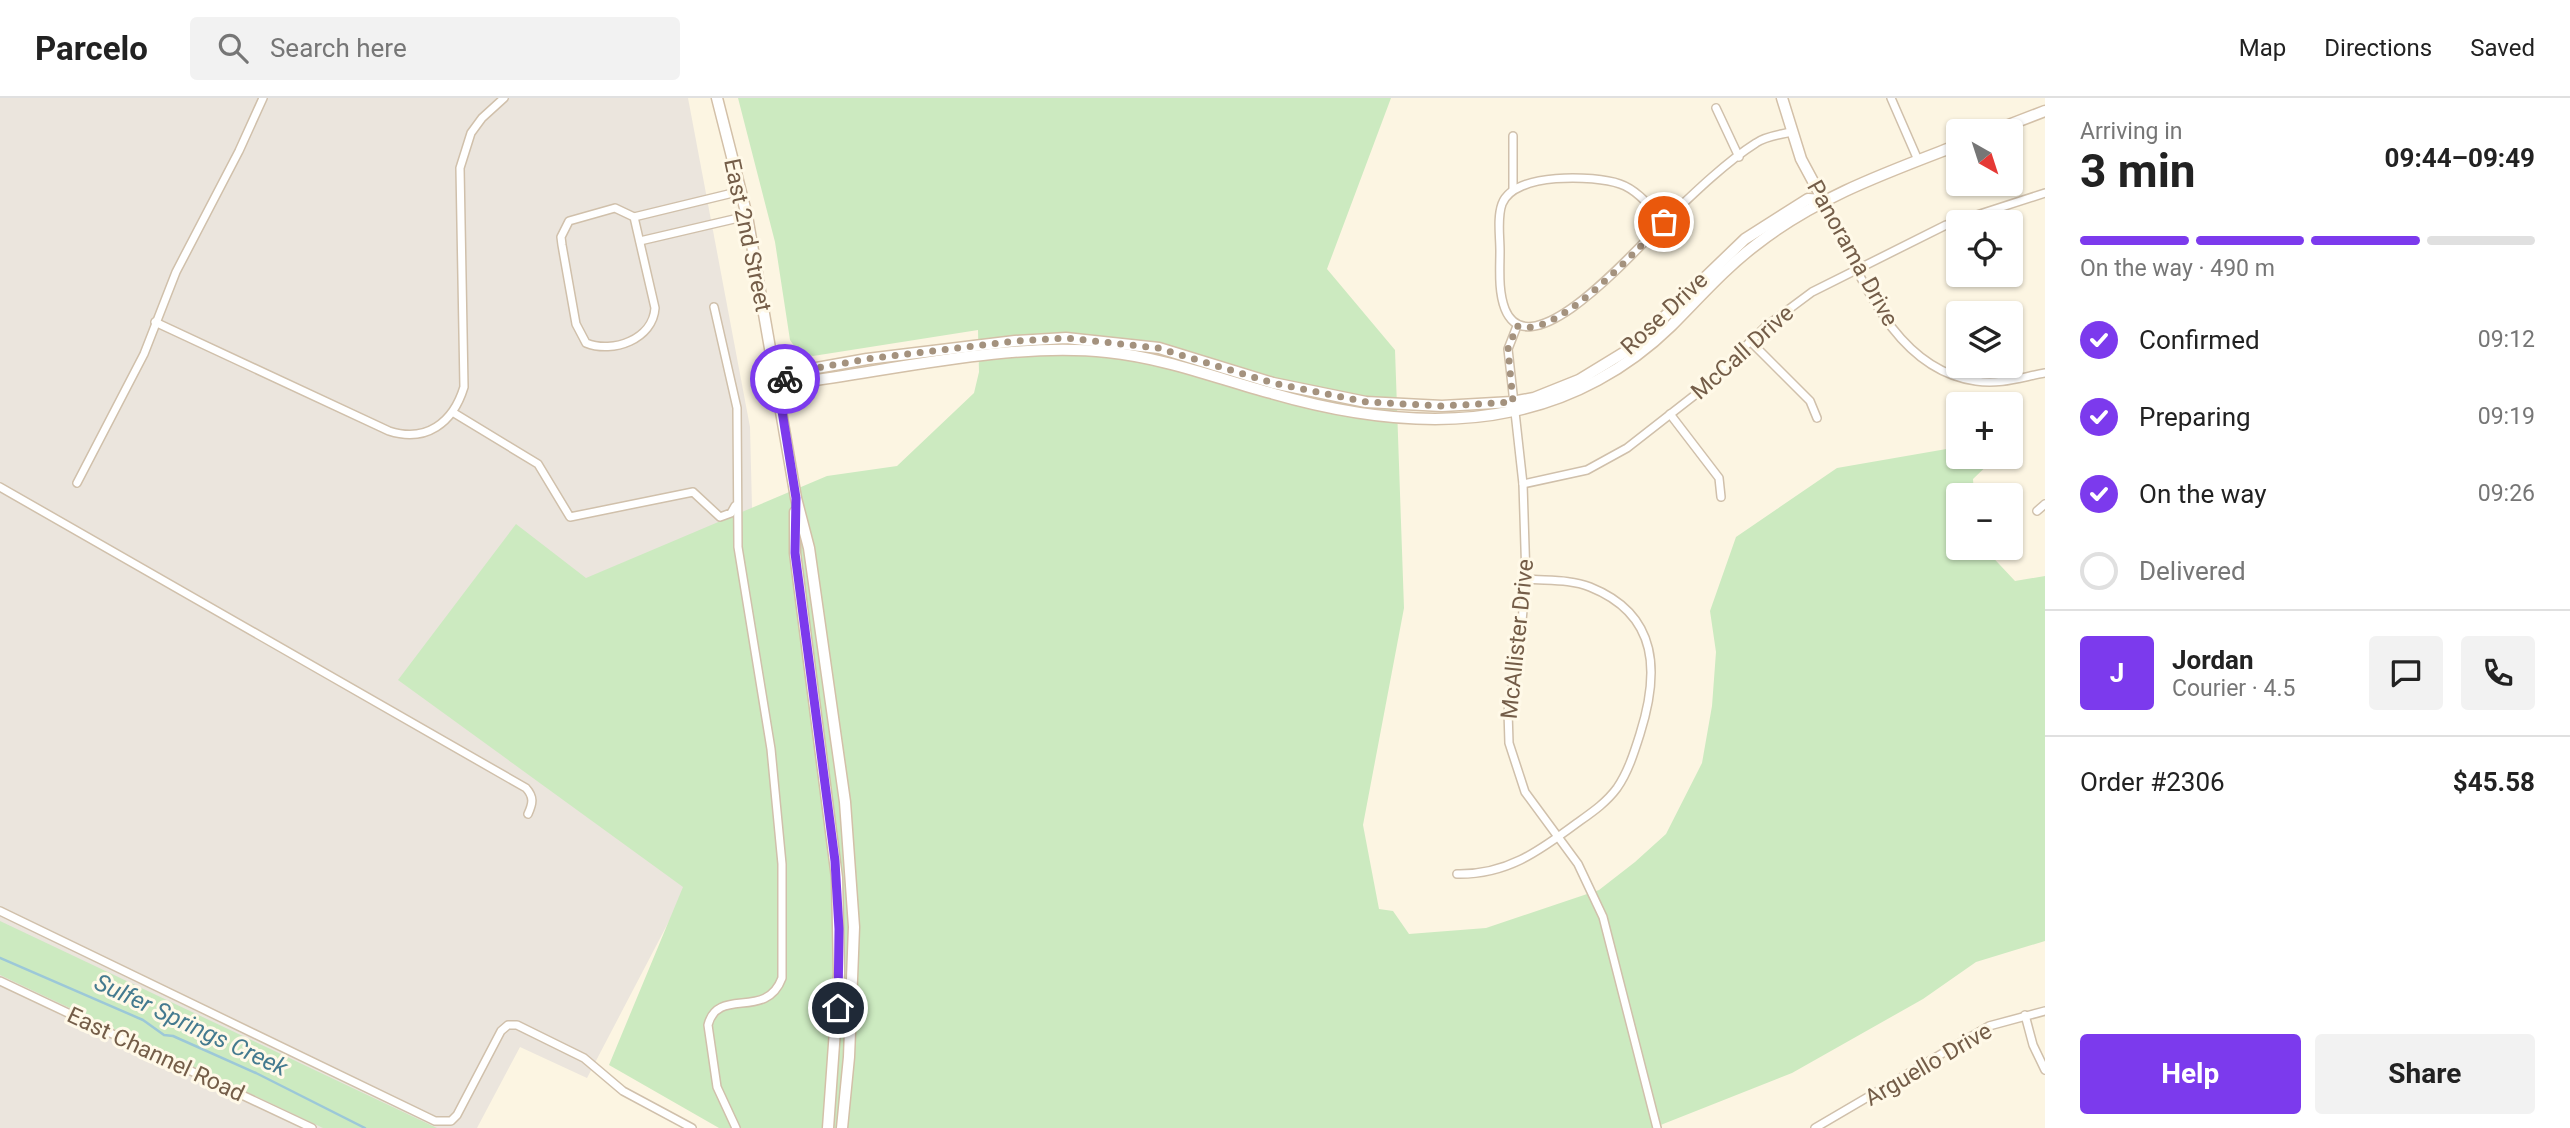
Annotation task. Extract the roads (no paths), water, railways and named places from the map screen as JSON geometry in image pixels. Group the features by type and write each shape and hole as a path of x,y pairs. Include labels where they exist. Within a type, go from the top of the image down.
{"main road":[{"name":"East 2nd Street","path":"717,98 747,216 796,498 809,548 845,802 853,886 852,1001 842,1128"},
{"name":"Panorama Drive","path":"1782,98 1791,132 1823,200"},
{"path":"2023,119 2045,111"},
{"name":"Rose Drive","path":"777,380 791,379 802,382 1013,353 1073,350 1156,359 1282,396 1361,413 1443,418 1513,407 1596,382 1641,353 1750,249 1823,200 1946,149"},
{"name":"East 2nd Street","path":"796,498 795,553 827,789 838,904 838,1008 828,1128"}],"street":[{"path":"77,483 144,354 176,271 239,151 263,98"},
{"path":"155,322 400,434 424,433 446,421 454,413 464,387 465,369 460,168 471,133 482,118 504,98"},
{"path":"1891,98 1917,160"},
{"path":"1716,108 1739,157"},
{"path":"1664,222 1633,191 1610,181 1556,179 1527,182 1513,190 1503,202 1500,218 1500,285 1505,310 1517,326 1523,328 1542,324 1588,297 1611,278 1664,222 1739,157 1767,137 1791,132"},
{"path":"1513,136 1513,190"},
{"path":"634,216 655,308 654,320 639,337 627,342 596,347 586,344 576,324 562,246 564,228 577,217 615,208 634,216 741,191"},
{"name":"McCall Drive","path":"1523,484 1587,470 1627,448 1700,391 1789,307 1947,225 2045,193"},
{"name":"Panorama Drive","path":"1823,200 1890,325 1920,356 1938,367 1976,381 2012,381 2045,373"},
{"path":"640,241 747,216"},
{"path":"714,307 737,408 736,505 745,600 771,749 782,864 782,978 779,988 765,1000 721,1007 710,1016 708,1025 717,1087 737,1128"},
{"name":"McAllister Drive","path":"1517,326 1508,349 1523,484 1526,579 1519,652 1508,711 1509,743 1525,792 1559,837 1588,884 1610,937 1657,1128"},
{"path":"1751,341 1810,401 1817,418"},
{"path":"454,413 538,464 553,484 561,508 570,517 693,492 720,517 731,513 736,505"},
{"path":"1670,414 1719,478 1721,497"},
{"path":"0,488 526,788 532,795 533,804 528,814"},
{"path":"2037,511 2045,504"},
{"path":"1457,874 1501,870 1530,857 1600,806 1616,790 1629,766 1651,699 1654,675 1644,637 1629,614 1615,600 1576,583 1526,579"},
{"path":"0,911 435,1121 451,1121 457,1115 501,1031 508,1025 517,1025 584,1058 623,1091 692,1128"},
{"name":"East Channel Road","path":"0,981 312,1128"},
{"name":"Arguello Drive","path":"1815,1128 1989,1026 2045,1011"},
{"path":"2025,1015 2033,1045 2045,1070"}],"waterway":[{"name":"Sulfer Springs Creek","path":"0,958 143,1020 164,1035 173,1036 256,1073 365,1128"}]}
